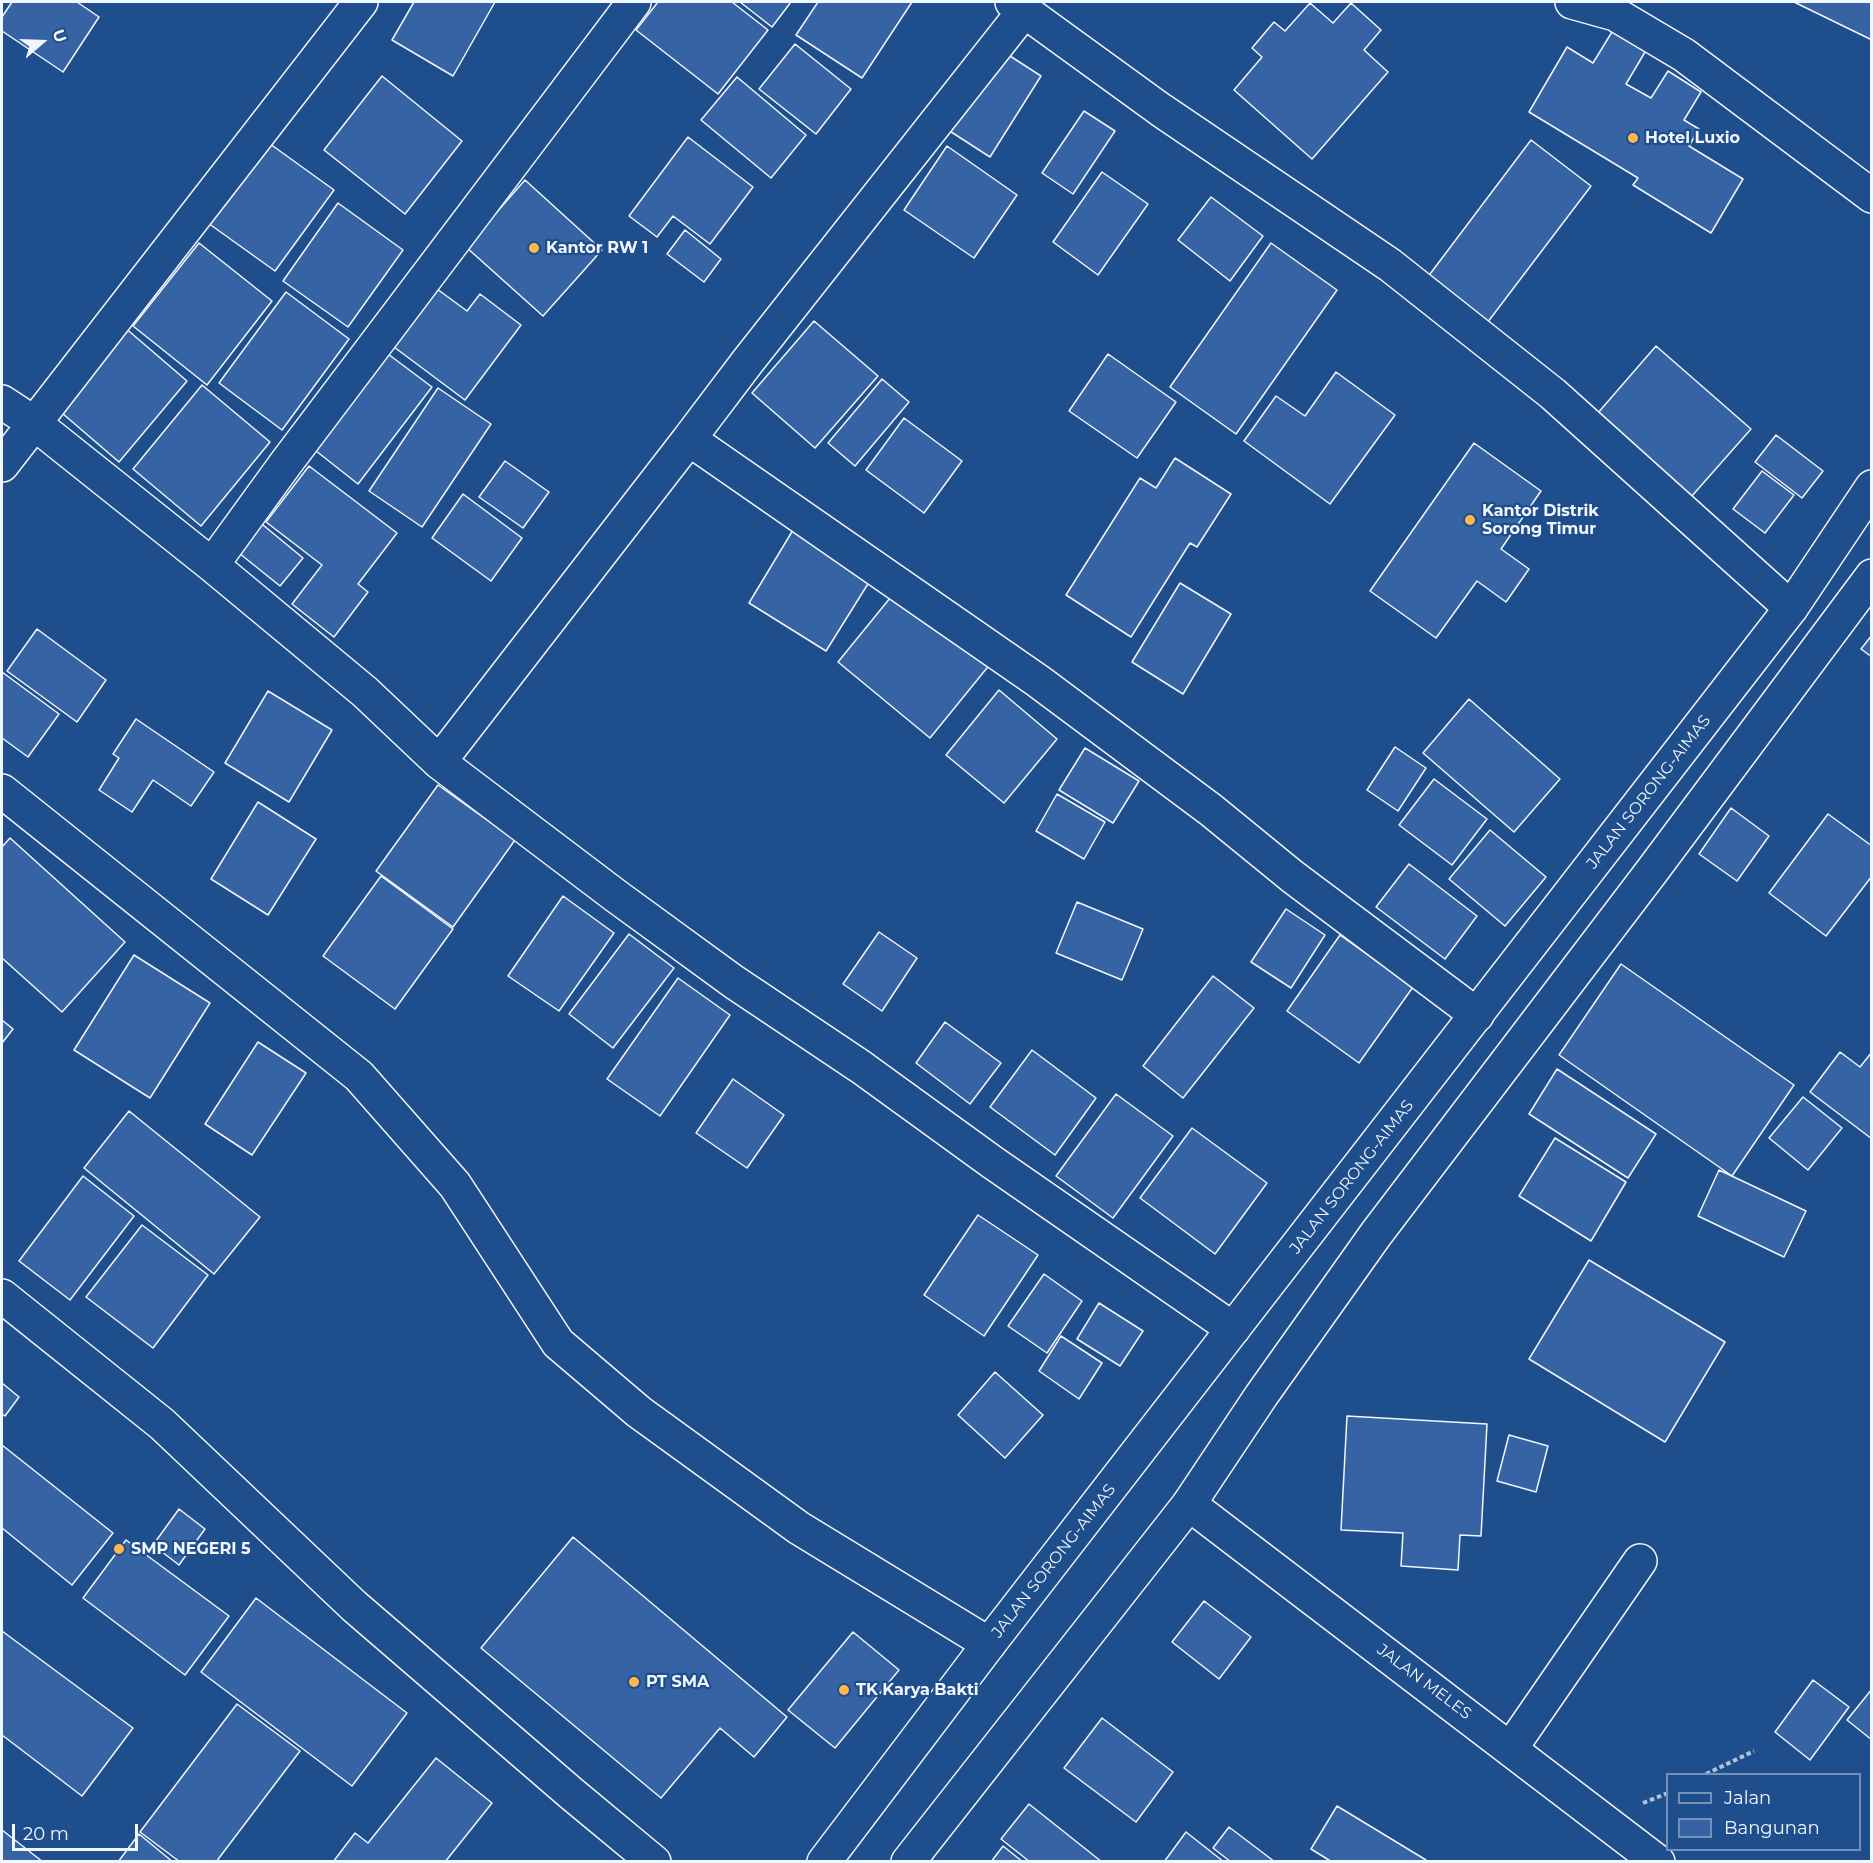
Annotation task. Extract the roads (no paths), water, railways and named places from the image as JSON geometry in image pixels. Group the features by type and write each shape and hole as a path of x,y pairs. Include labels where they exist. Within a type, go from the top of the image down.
{"main road":[{"path":"2,465 361,2"},
{"path":"212,565 286,463 634,2"},
{"path":"1572,2 1615,14 1684,55 1872,196"},
{"path":"439,762 689,439 1018,6 1161,110 1390,265 1553,394 1791,608"},
{"path":"2,402 34,423 212,565 365,692 439,762 616,896 734,982 861,1067 992,1162 1233,1329"},
{"path":"689,439 1038,681 1212,810 1293,877 1477,1015"},
{"name":"JALAN SORONG-AIMAS","path":"824,1862 989,1644 1791,608 1872,487"},
{"path":"908,1862 1189,1504 1261,1396 1376,1234 1653,871 1872,576"},
{"path":"2,791 359,1076 455,1185 558,1343 639,1412 799,1528 989,1644"},
{"path":"2,1296 162,1424 354,1606 654,1862"},
{"name":"JALAN MELES","path":"1189,1504 1658,1862"},
{"path":"1511,1748 1640,1561"}],"place":[{"name":"Hotel Luxio","path":"1633,138"},
{"name":"Kantor RW 1","path":"534,248"},
{"name":"Kantor Distrik Sorong Timur","path":"1470,520"},
{"name":"SMP NEGERI 5","path":"119,1549"},
{"name":"PT SMA","path":"634,1682"},
{"name":"TK Karya Bakti","path":"844,1690"}]}
